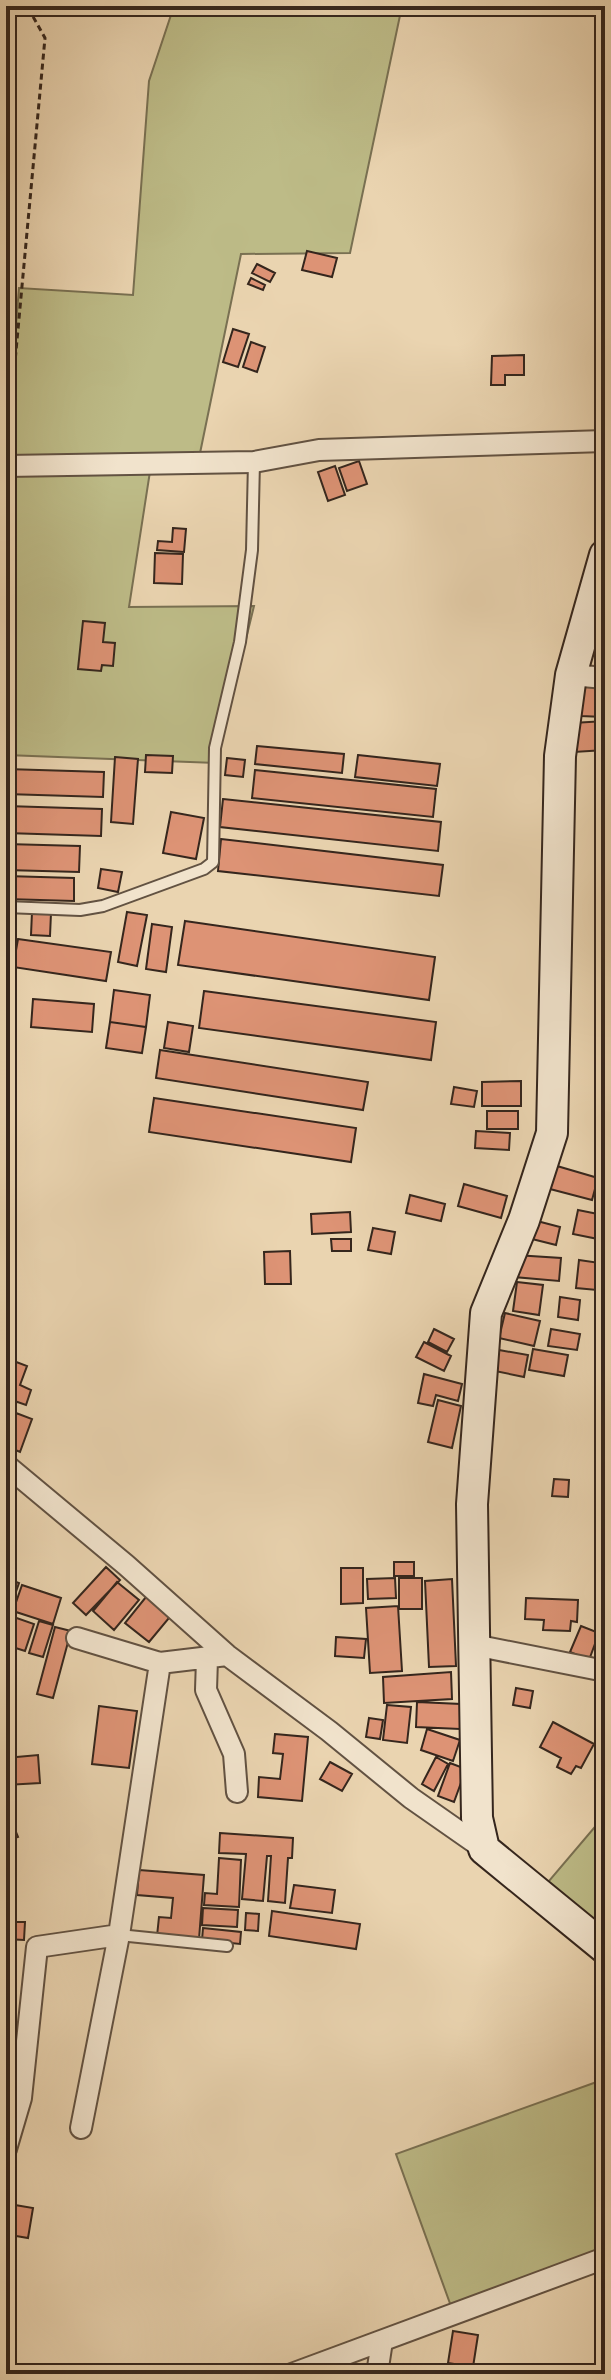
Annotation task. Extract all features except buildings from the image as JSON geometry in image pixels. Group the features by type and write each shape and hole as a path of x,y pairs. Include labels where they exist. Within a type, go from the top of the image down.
{"street":[{"path":"6,464 254,462 319,450 605,441"},
{"path":"484,1849 477,1818 472,1504 486,1313 524,1220 552,1133 560,756 571,675 605,555"},
{"path":"571,675 605,678"},
{"path":"6,1465 126,1565 217,1657 329,1731 411,1798 484,1849 605,1948"},
{"path":"77,1638 160,1663 217,1657"},
{"path":"474,1645 605,1671"},
{"path":"217,1657 206,1690 234,1754 237,1792"},
{"path":"81,2128 119,1935 160,1663"},
{"path":"6,2149 21,2098 37,1947 119,1935"},
{"path":"292,2374 605,2258"},
{"path":"377,2374 382,2341"}],"lane":[{"path":"6,907 80,910 103,906 204,869 213,862 215,748 240,642 252,550 254,462"},
{"path":"119,1935 227,1946"}],"path":[{"path":"6,464 45,38 27,6"},
{"path":"31,2374 52,2369 57,2374"}],"shaded area":[{"path":"174,6 402,6 350,253 241,254 199,458 151,465 129,607 254,606 216,763 6,755 6,445 19,288 133,295 149,81"},
{"path":"605,1815 605,1951 537,1895"},
{"path":"605,2079 605,2254 452,2309 396,2154"}]}
